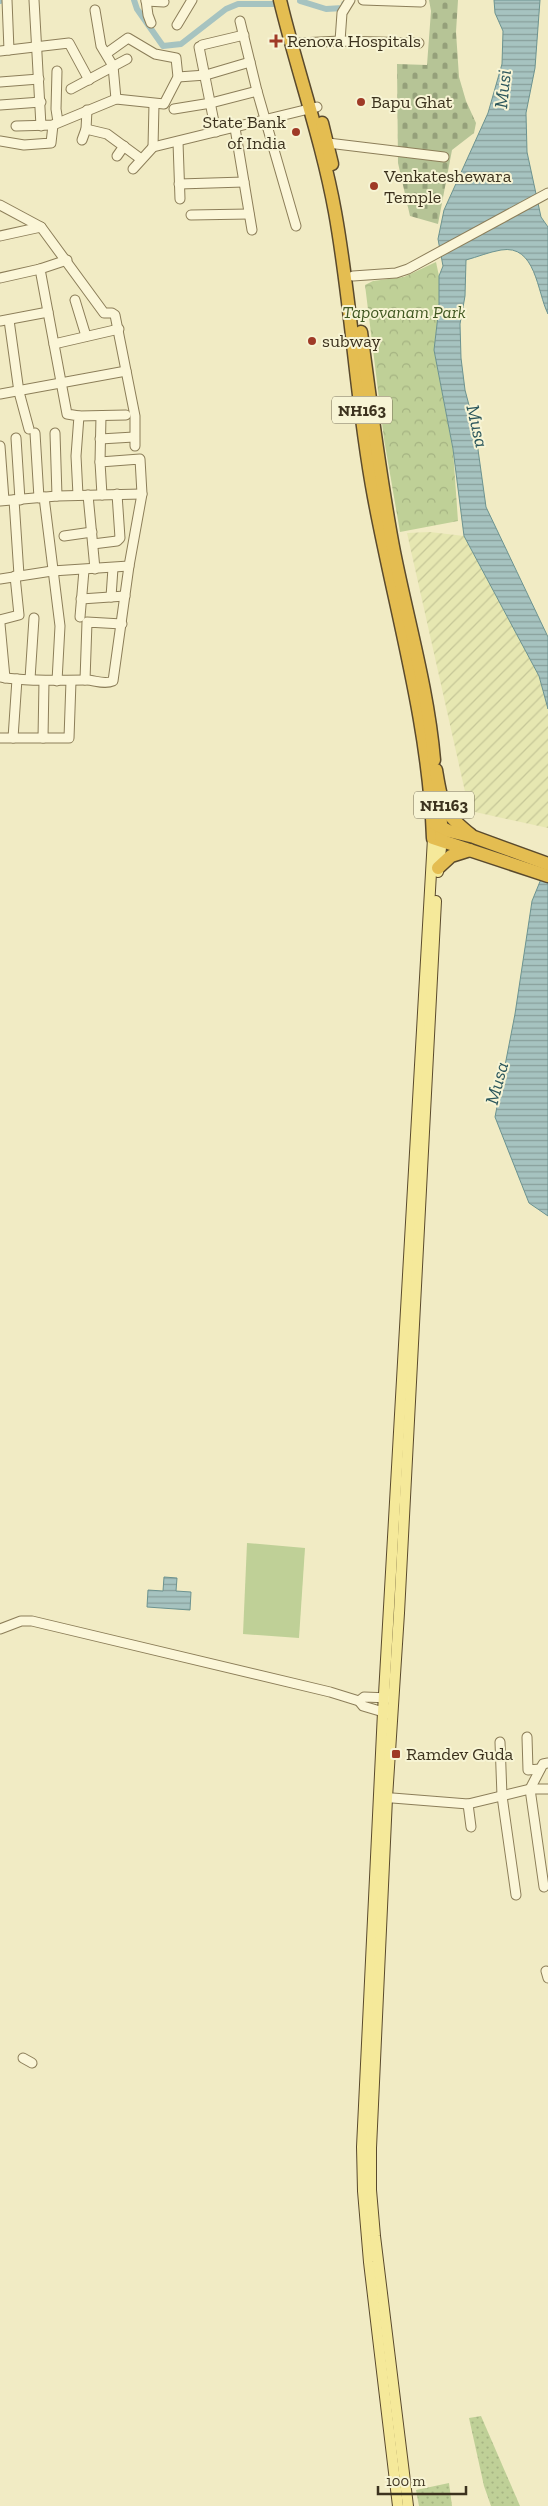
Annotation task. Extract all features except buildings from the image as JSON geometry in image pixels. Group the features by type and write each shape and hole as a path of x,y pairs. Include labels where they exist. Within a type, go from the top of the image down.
{"highway":[{"name":"NH163","path":"280,0 313,107 328,143 353,276 378,462 394,553 425,695 439,789 449,817 474,837"},
{"name":"NH163","path":"289,0 300,43 335,212 346,276 368,465 441,834 470,850 506,864 548,876"},
{"path":"434,760 441,834"},
{"name":"NH163","path":"441,834 474,837 548,864"},
{"path":"438,868 451,856 470,850"}],"main road":[{"path":"390,1698 441,834"},
{"path":"398,2506 362,2191 362,2147 441,834"},
{"path":"383,1797 371,2190 408,2506"}],"street":[{"path":"7,0 4,50 69,44 89,80"},
{"path":"34,0 41,126"},
{"path":"177,26 192,0"},
{"path":"340,41 342,13 350,0"},
{"path":"363,0 422,2"},
{"path":"151,23 146,1 164,2"},
{"path":"95,10 97,34 101,46 113,66 116,99"},
{"path":"240,21 257,91 267,120 296,226"},
{"path":"216,132 200,46 244,34"},
{"path":"16,126 56,124 116,99 164,104 178,77 176,58 156,54 128,38 106,53"},
{"path":"300,43 340,41 419,43"},
{"path":"71,89 128,59"},
{"path":"178,77 206,75 250,62"},
{"path":"0,141 24,145 51,143 56,124 57,72"},
{"path":"0,82 39,79"},
{"path":"174,109 211,103 257,91"},
{"path":"0,106 40,102"},
{"path":"153,147 154,104"},
{"path":"133,168 153,147 313,107"},
{"path":"82,140 86,129 87,110"},
{"path":"235,128 252,230"},
{"path":"86,129 106,134 141,159"},
{"path":"178,142 180,199"},
{"path":"328,143 444,157"},
{"path":"117,156 124,146"},
{"path":"180,184 244,182"},
{"path":"353,276 396,273 433,256 548,193"},
{"path":"0,206 41,227 104,313 114,314 119,329 135,416 135,442 100,439"},
{"path":"191,215 249,214"},
{"path":"0,236 41,227"},
{"path":"0,278 40,269 67,260"},
{"path":"40,269 67,414 79,416 126,415"},
{"path":"75,300 86,336"},
{"path":"48,312 4,321 19,392 32,431 60,626 57,681"},
{"path":"54,344 119,329"},
{"path":"0,394 126,371"},
{"path":"79,416 76,456 92,532 95,569"},
{"path":"101,416 100,462 102,494"},
{"path":"55,433 57,496"},
{"path":"9,500 16,438"},
{"path":"0,446 1,464 9,500 19,615 0,622 2,678 44,681 85,680 108,683 113,681 129,566 142,494 140,459 100,462"},
{"path":"93,544 117,541 120,538 117,494"},
{"path":"9,500 57,496 142,494"},
{"path":"64,536 92,532"},
{"path":"0,579 52,571 129,566"},
{"path":"111,597 113,568"},
{"path":"80,617 84,570"},
{"path":"81,599 125,596"},
{"path":"30,679 34,618"},
{"path":"85,680 87,622 122,624"},
{"path":"12,738 16,679"},
{"path":"43,738 44,681"},
{"path":"0,738 69,738 71,681"},
{"path":"0,1629 22,1621 32,1621 359,1701 363,1706 388,1714"},
{"path":"359,1701 364,1697 390,1698"},
{"path":"527,1737 528,1770 544,1766"},
{"path":"500,1742 502,1796 516,1896"},
{"path":"544,1766 530,1789 544,1887"},
{"path":"383,1797 468,1804 530,1789 548,1789"},
{"path":"468,1804 471,1827"},
{"path":"22,2058 32,2063"}],"green space":[{"path":"429,0 458,0 456,32 459,77 466,101 476,123 474,133 452,150 438,224 410,216 398,163 397,64 427,65 431,11"},
{"name":"Tapovanam Park","path":"436,262 439,276 439,307 434,350 453,450 458,521 400,532 384,439 365,285 373,281 404,277"},
{"path":"430,532 464,536 539,676 548,709 548,828 475,812 466,796 407,533"},
{"path":"247,1543 305,1548 299,1638 243,1634"},
{"path":"481,2416 520,2506 491,2506 484,2486 469,2418"},
{"path":"449,2483 452,2506 419,2506 416,2490"}],"water":[{"name":"Musi","path":"494,0 540,0 535,68 526,113 527,152 541,217 548,227 548,314 534,272 522,254 513,250 501,250 466,260 465,296 460,324 461,358 465,390 475,428 486,507 548,637 548,709 539,676 464,536 453,449 434,350 439,307 439,276 443,266 438,239 444,210 488,113 502,64 503,31 495,13"},
{"path":"548,862 548,1216 529,1203 495,1117 515,1014 532,901"},
{"path":"164,1577 177,1578 176,1591 191,1592 190,1610 147,1607 148,1590 163,1591"}],"waterway":[{"path":"134,0 137,9 163,46 181,44 226,9 238,4 275,4"},
{"path":"300,1 326,9 343,8 344,4"}],"place":[{"name":"Renova Hospitals","path":"276,41"},
{"name":"Bapu Ghat","path":"361,102"},
{"name":"State Bank of India","path":"296,132"},
{"name":"Venkateshewara Temple","path":"374,186"},
{"name":"subway","path":"312,341"},
{"name":"Ramdev Guda","path":"396,1754"}],"water label":[{"name":"Musa","path":"478,426"},
{"name":"Musa","path":"496,1083"}]}
